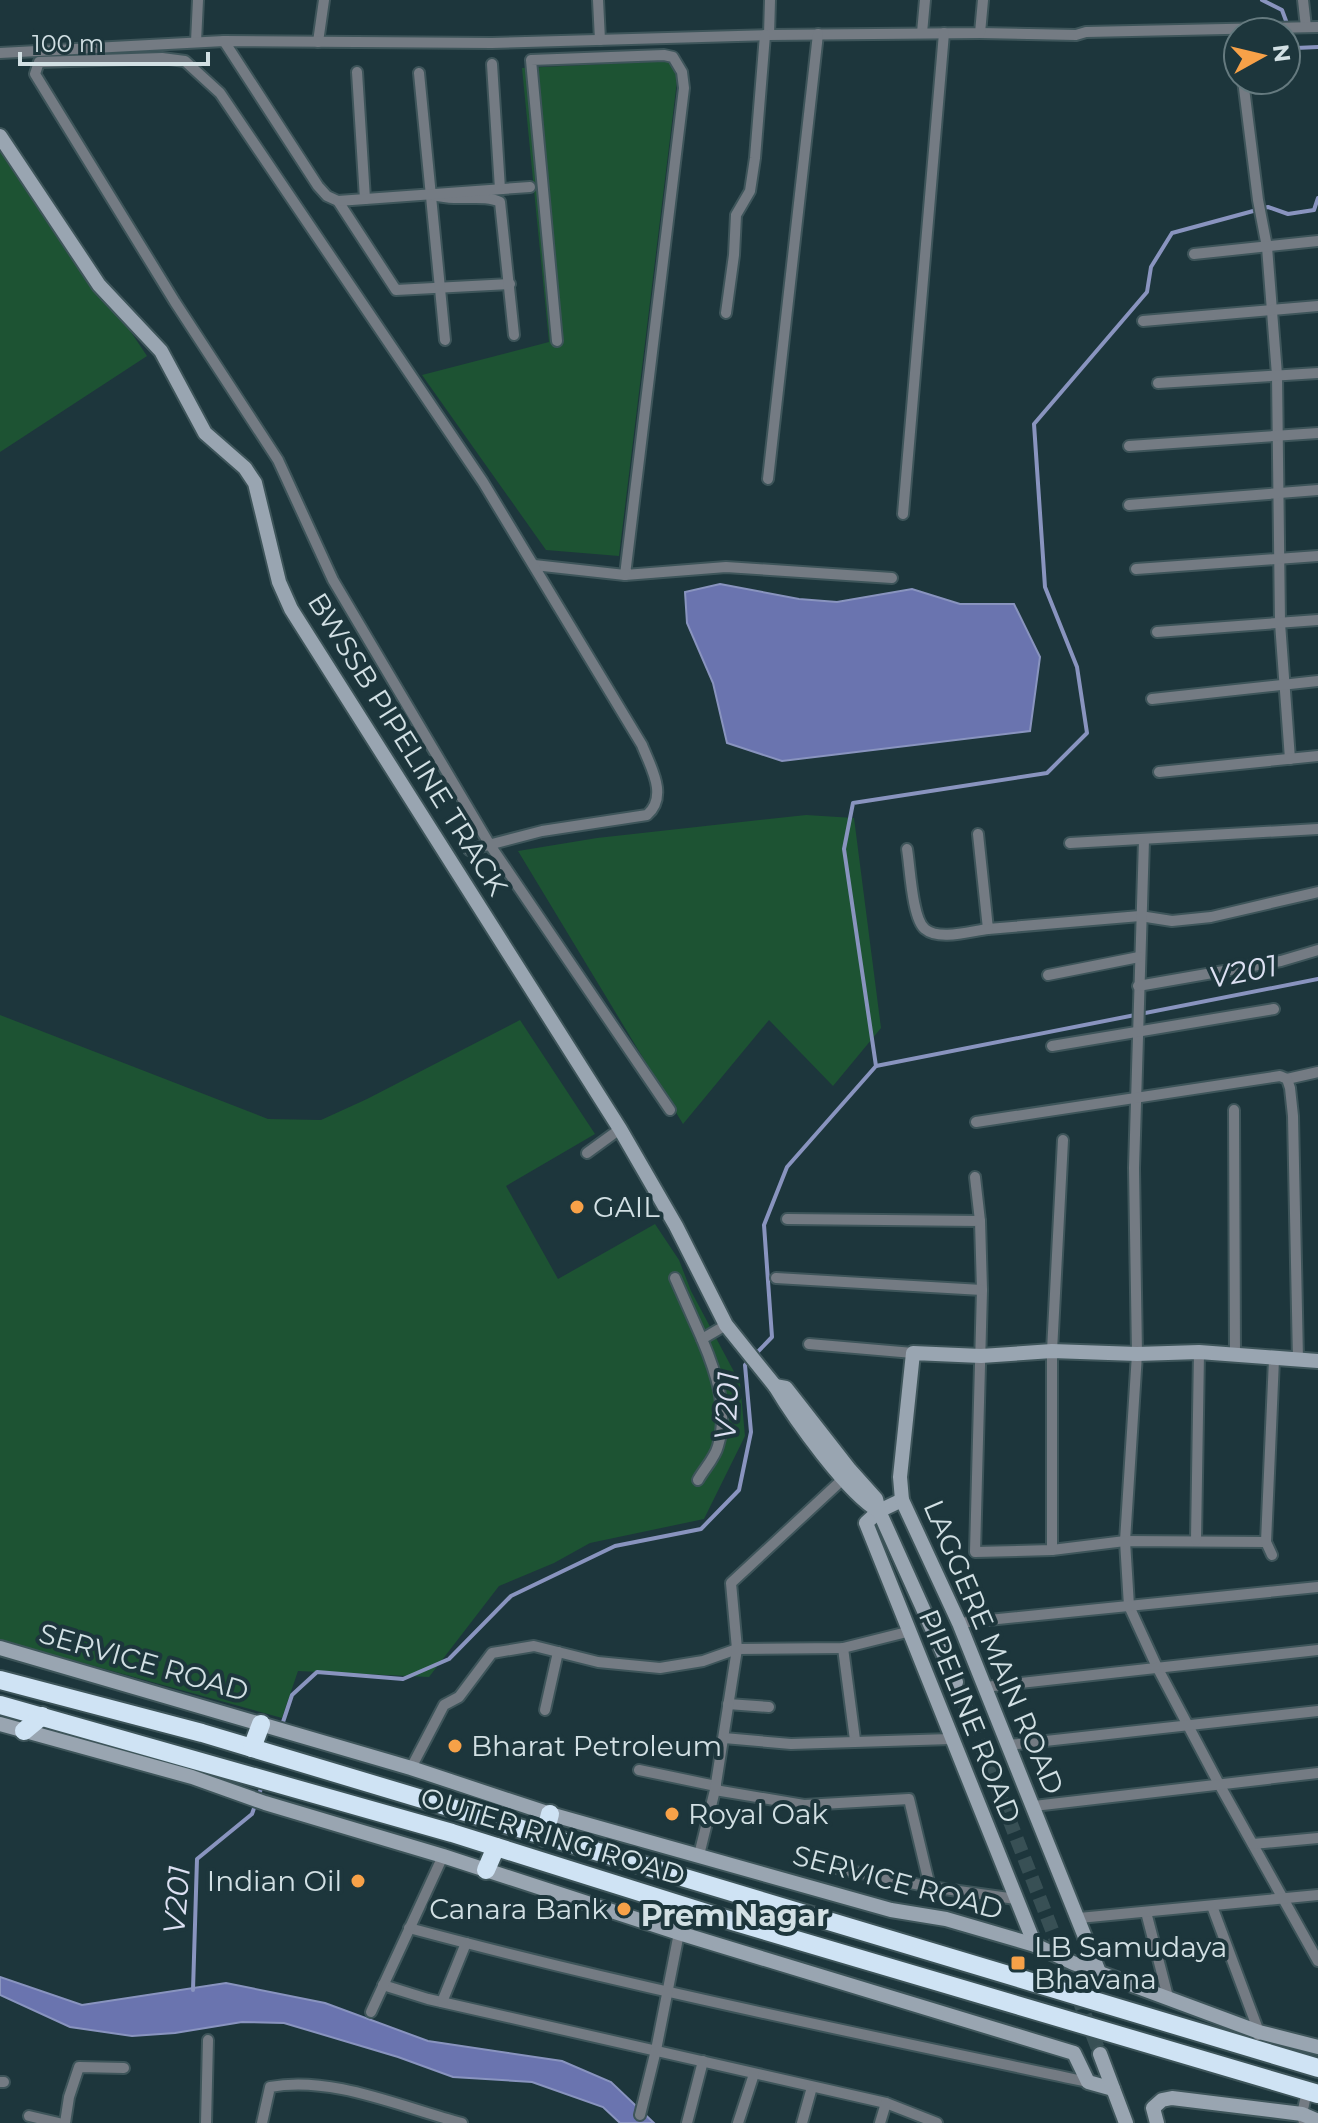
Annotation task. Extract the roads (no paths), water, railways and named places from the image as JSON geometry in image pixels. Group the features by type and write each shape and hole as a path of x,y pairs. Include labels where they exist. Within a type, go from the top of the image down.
{"highway":[{"name":"OUTER RING ROAD","path":"0,1680 265,1752 1014,1975 1121,2010 1256,2040 1318,2068"},
{"name":"OUTER RING ROAD","path":"0,1705 264,1778 1312,2093"},
{"path":"24,1731 42,1716"},
{"path":"265,1752 267,1726"},
{"path":"544,1837 550,1814"},
{"path":"486,1870 496,1847"}],"street":[{"path":"196,42 198,0"},
{"path":"318,42 324,0"},
{"path":"598,0 600,40"},
{"path":"726,313 736,215 750,191 755,158 770,0"},
{"path":"922,33 925,0"},
{"path":"980,33 983,0"},
{"path":"1303,0 1307,27"},
{"path":"903,514 944,33"},
{"path":"0,53 224,41 492,43 818,34 1222,34"},
{"path":"768,479 818,34"},
{"path":"224,41 327,196 338,201 530,187"},
{"path":"557,341 531,60 673,57 682,72 684,88 625,575"},
{"path":"469,850 490,845 542,831 647,815 655,808 658,798 642,745 483,482 220,93 185,61 162,58 39,62 35,74 175,302 278,460 333,580 490,845 670,1110"},
{"path":"492,64 500,189"},
{"path":"357,72 365,199"},
{"path":"419,73 445,340"},
{"path":"1245,96 1267,247 1277,375 1280,623 1290,759"},
{"name":"BWSSB PIPELINE TRACK","path":"0,136 99,285 161,351 205,433 245,468 255,483 279,582 291,609 620,1129 676,1226 726,1325 775,1386"},
{"path":"430,194 444,200 493,199 500,202 514,335"},
{"path":"338,201 396,290 510,284"},
{"path":"1194,254 1318,241"},
{"path":"1143,321 1318,306"},
{"path":"1158,383 1318,373"},
{"path":"1129,446 1318,433"},
{"path":"1129,505 1318,490"},
{"path":"1136,569 1318,556"},
{"path":"534,565 625,575 726,567 892,578"},
{"path":"1157,632 1318,620"},
{"path":"1152,699 1318,681"},
{"path":"1159,772 1318,756"},
{"path":"1070,843 1318,829"},
{"path":"978,834 988,929"},
{"path":"1144,840 1134,1168 1137,1354 1125,1541 1129,1606 1157,1667 1219,1784 1318,1961"},
{"path":"907,849 917,917 925,929 936,934 1140,916 1172,921 1211,917 1318,892"},
{"path":"1138,986 1281,961 1318,950"},
{"path":"1048,975 1139,957"},
{"path":"1052,1046 1274,1009"},
{"path":"976,1122 1136,1096 1280,1076 1287,1079 1318,1072"},
{"path":"1287,1079 1293,1116 1298,1360"},
{"path":"1234,1110 1235,1356"},
{"path":"587,1153 620,1129"},
{"path":"1052,1550 1052,1351 1063,1140"},
{"path":"975,1177 982,1290 975,1552 1052,1550 1125,1541 1266,1542"},
{"path":"787,1219 980,1221"},
{"path":"675,1278 719,1385 721,1424 718,1447 698,1480"},
{"path":"776,1278 982,1290"},
{"path":"702,1339 726,1325"},
{"path":"809,1344 981,1356 1052,1351 1137,1354 1199,1352 1318,1361"},
{"path":"1196,1540 1199,1352"},
{"name":"LAGGERE MAIN ROAD","path":"913,1353 900,1477 902,1500 959,1623 1099,1972"},
{"path":"1272,1555 1266,1542 1274,1359"},
{"path":"775,1386 843,1479 865,1503 879,1511"},
{"path":"775,1386 786,1388 876,1499 956,1682"},
{"path":"699,1855 716,1788 737,1649 731,1583 843,1479"},
{"path":"879,1511 902,1500"},
{"name":"PIPELINE ROAD","path":"879,1511 866,1523 907,1632 1035,1945"},
{"path":"959,1623 1318,1587"},
{"path":"411,1768 444,1705 459,1697 492,1653 534,1646 598,1662 660,1668 703,1661 737,1649 843,1648 907,1632"},
{"name":"SERVICE ROAD","path":"0,1648 411,1768 550,1814 891,1910 946,1919 1035,1945 1168,1997 1256,2040 1318,2047"},
{"path":"843,1648 855,1740"},
{"path":"985,1687 1318,1650"},
{"path":"545,1710 558,1652"},
{"path":"728,1704 769,1707"},
{"path":"1009,1745 1318,1711"},
{"path":"0,1724 192,1777 265,1803 443,1856 679,1933 1074,2053 1088,2082"},
{"path":"724,1738 791,1744 951,1739"},
{"path":"639,1770 804,1805 909,1799 930,1887"},
{"path":"1034,1806 1318,1773"},
{"path":"1253,1844 1318,1838"},
{"path":"371,2012 443,1856"},
{"path":"836,1868 930,1887 1016,1899"},
{"path":"1079,1918 1318,1895"},
{"path":"1212,1906 1256,2040"},
{"path":"1146,1912 1168,1997"},
{"path":"409,1928 542,1964 1113,2089"},
{"path":"640,2115 679,1933"},
{"path":"442,2002 466,1943"},
{"path":"383,1985 442,2002 886,2103 937,2123"},
{"path":"206,2123 208,2040"},
{"path":"1100,2054 1126,2123"},
{"path":"687,2123 703,2061"},
{"path":"29,2116 62,2123 79,2067 124,2068"},
{"path":"738,2123 754,2074"},
{"path":"262,2123 270,2087 291,2084 349,2090 462,2123"},
{"path":"802,2123 812,2087"},
{"path":"1303,2118 1312,2093"},
{"path":"1157,2123 1153,2108 1162,2100 1172,2098 1318,2121"},
{"path":"880,2123 886,2103"}],"water":[{"path":"720,584 799,599 837,602 912,589 960,604 1014,604 1040,657 1030,731 782,761 727,743 713,683 687,623 685,592"},
{"path":"0,1977 82,2005 226,1983 325,2003 428,2041 562,2061 611,2082 654,2123 620,2123 603,2107 532,2082 453,2077 284,2023 242,2022 175,2033 132,2036 70,2027 0,1995"}],"waterway":[{"path":"1262,0 1282,10 1296,48 1318,47"},
{"path":"876,1066 844,849 853,803 1047,773 1087,733 1077,667 1045,587 1034,424 1147,292 1151,267 1172,233 1268,207 1288,214 1314,210 1318,198"},
{"name":"V201","path":"282,1725 292,1695 317,1672 403,1679 449,1659 511,1596 615,1546 701,1529 739,1490 751,1432 745,1365 772,1337 764,1225 787,1167 876,1066 1318,979"},
{"name":"V201","path":"193,1990 197,1859 252,1814 263,1783"}],"tunnel":[{"path":"956,1682 1100,2054"}],"place":[{"name":"GAIL","path":"577,1207"},
{"name":"Bharat Petroleum","path":"455,1746"},
{"name":"Royal Oak","path":"672,1814"},
{"name":"Indian Oil","path":"358,1881"},
{"name":"Canara Bank","path":"624,1909"},
{"name":"LB Samudaya Bhavana","path":"1018,1963"}],"district":[{"name":"Prem Nagar","path":"735,1916"}]}
